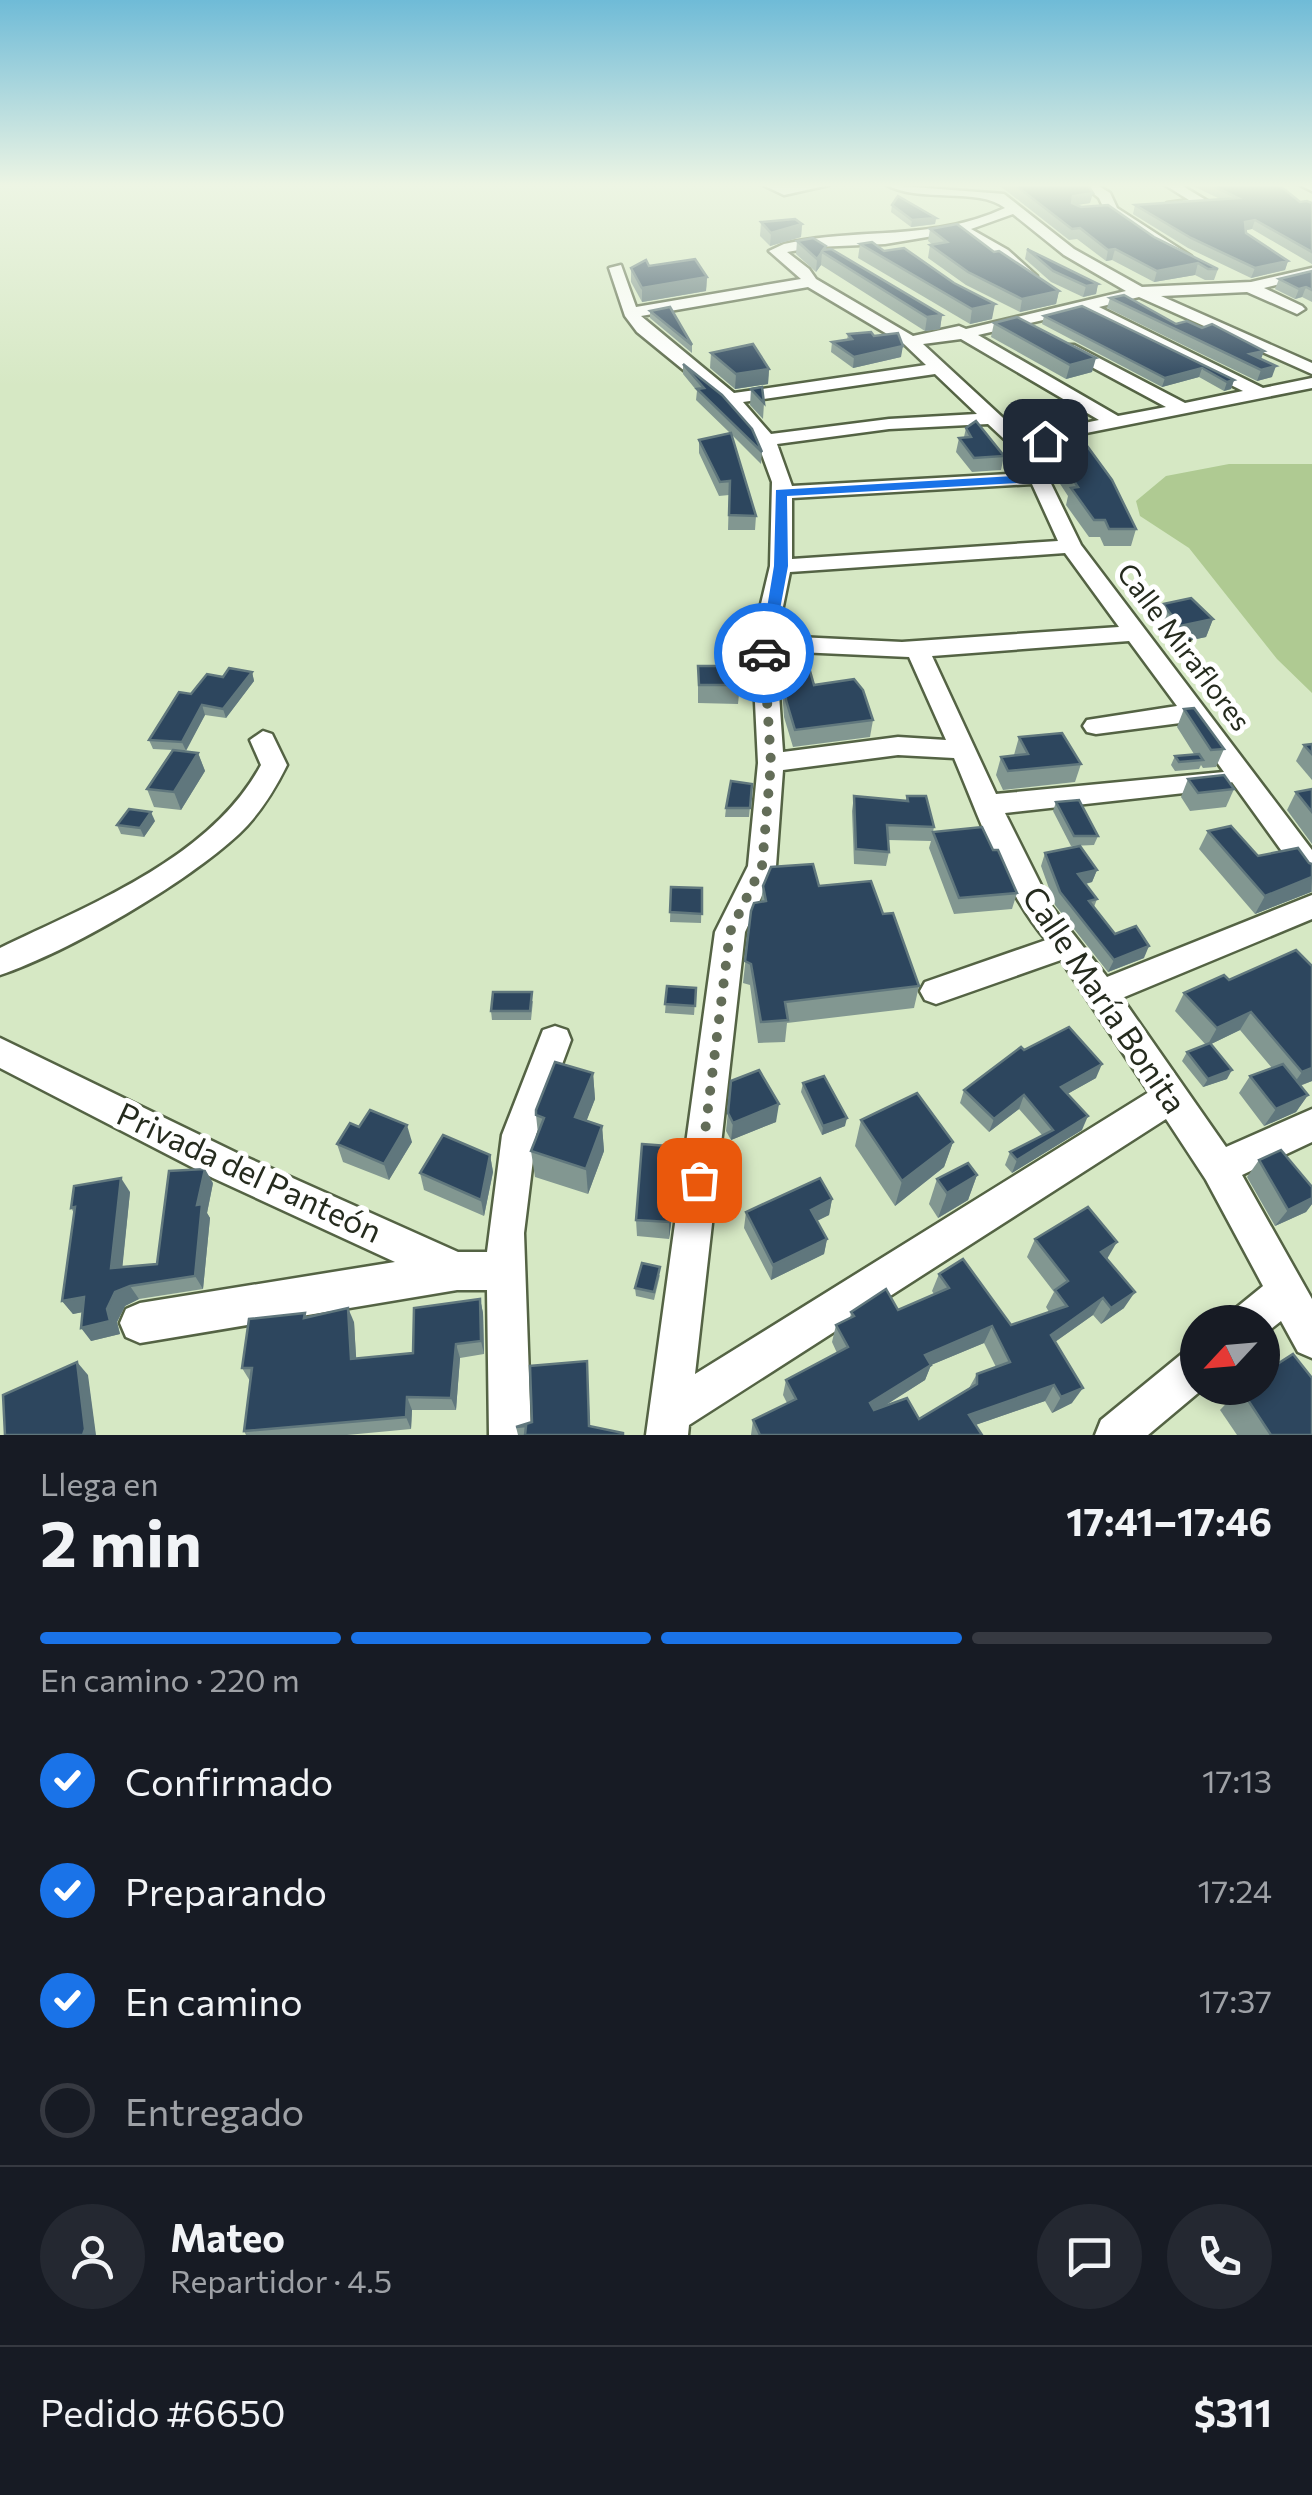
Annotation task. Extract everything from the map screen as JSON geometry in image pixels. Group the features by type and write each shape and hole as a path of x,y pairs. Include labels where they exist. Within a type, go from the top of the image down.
{"street":[{"name":"Calle Miraflores","path":"777,252 810,282 910,341 995,418 1024,450 1072,546 1312,871"},
{"path":"829,252 848,264"},
{"path":"904,252 916,260"},
{"path":"1009,252 1051,291 1260,393"},
{"path":"1036,252 1070,252 1142,292 1312,370"},
{"path":"1180,252 1200,264"},
{"path":"616,268 630,314 643,329 730,398 766,440 782,482 781,566 764,642 771,763 762,866 730,932 668,1424"},
{"path":"910,341 1021,322 1142,292 1250,287 1303,270"},
{"path":"1216,272 1297,309"},
{"path":"630,314 810,282"},
{"path":"854,306 882,299"},
{"path":"990,306 1037,331"},
{"path":"930,315 1114,422"},
{"path":"1053,340 1183,409"},
{"path":"730,398 938,368"},
{"path":"1024,450 1066,432 1312,382"},
{"path":"766,440 889,424 995,418"},
{"path":"781,493 1038,478"},
{"path":"781,566 1072,546"},
{"path":"764,642 802,648 918,650 1134,633"},
{"name":"Calle María Bonita","path":"918,650 1014,864 1042,915 1068,945 1219,1168 1312,1338"},
{"path":"1096,726 1197,712"},
{"path":"0,962 184,866 267,788 274,764 263,740"},
{"path":"771,763 898,746 963,750"},
{"path":"989,804 1245,778"},
{"path":"1100,994 1312,907"},
{"path":"936,991 1068,945"},
{"path":"510,1435 504,1233 519,1134 556,1040"},
{"name":"Privada del Panteón","path":"0,1052 226,1166 458,1270 504,1270"},
{"path":"668,1424 1169,1098"},
{"path":"1219,1168 1312,1126"},
{"path":"140,1323 458,1270"},
{"path":"1270,1305 1284,1293"},
{"path":"1116,1435 1180,1381"}],"green space":[{"path":"1229,464 1312,464 1312,693 1277,659 1189,548 1140,516 1136,501 1166,476"}],"building":[{"path":"809,252 836,252 942,315 927,317 822,252 817,259"},
{"path":"874,252 910,252 954,283 995,304 972,309"},
{"path":"940,252 1000,252 1059,291 1022,299 968,272"},
{"path":"1031,252 1098,284 1086,286 1053,271"},
{"path":"1121,252 1184,252 1218,269 1198,263 1157,271"},
{"path":"1221,252 1274,252 1288,261 1255,268"},
{"path":"695,259 707,277 642,288 631,268 646,260 649,266"},
{"path":"1312,271 1312,290 1299,289 1279,279"},
{"path":"1124,295 1176,324 1187,321 1202,328 1212,324 1264,351 1250,354 1276,366 1261,370 1110,298"},
{"path":"1082,306 1234,380 1227,382 1202,368 1165,378 1044,316"},
{"path":"670,307 692,345 650,311"},
{"path":"1017,317 1096,358 1070,365 994,323"},
{"path":"871,332 874,336 898,333 903,346 854,357 832,342 852,339 848,334"},
{"path":"753,344 769,369 736,374 711,353"},
{"path":"683,364 722,395 752,429 762,452 697,389 704,388"},
{"path":"762,387 764,403 751,389"},
{"path":"976,421 1004,456 974,458 959,438 971,437 966,428"},
{"path":"731,433 756,516 729,515 730,481 720,482 699,440"},
{"path":"1045,438 1082,439 1112,480 1136,529 1109,529 1105,520 1094,520 1071,488 1078,487"},
{"path":"1191,598 1213,619 1180,626 1163,604"},
{"path":"698,666 738,666 740,685 699,685"},
{"path":"229,668 252,672 223,709 202,705 182,742 149,740 179,692 191,694 207,674 223,677"},
{"path":"810,671 814,685 854,679 863,690 873,720 795,730 786,700 784,672"},
{"path":"1194,708 1224,749 1211,750 1184,709"},
{"path":"1062,733 1081,764 1008,771 1001,757 1028,754 1019,737"},
{"path":"173,750 198,753 174,792 147,789"},
{"path":"1199,754 1203,760 1179,762 1175,756"},
{"path":"1224,775 1234,789 1198,793 1188,779"},
{"path":"731,781 752,784 750,808 726,808"},
{"path":"1312,789 1312,812 1296,792"},
{"path":"854,796 908,801 907,796 926,796 934,827 887,825 889,852 856,849"},
{"path":"1079,800 1098,836 1074,836 1056,802"},
{"path":"129,809 151,812 140,828 117,825"},
{"path":"1231,826 1258,856 1298,848 1312,864 1312,877 1265,896 1208,831"},
{"path":"982,827 993,850 998,850 1017,893 959,898 933,832"},
{"path":"1080,846 1097,870 1078,874 1097,899 1089,901 1115,934 1136,926 1149,946 1114,960 1060,892 1045,853"},
{"path":"813,864 819,886 871,881 883,914 893,913 919,986 785,1002 788,1020 761,1022 751,964 745,961 751,911 754,903 766,901 763,886 771,867"},
{"path":"671,887 702,888 702,914 670,912"},
{"path":"1296,950 1312,966 1312,1068 1302,1072 1251,1012 1217,1028 1184,993 1224,975 1229,980"},
{"path":"667,986 696,988 695,1006 665,1004"},
{"path":"493,992 532,992 530,1011 491,1011"},
{"path":"1069,1027 1102,1064 1061,1087 1088,1116 1017,1160 1010,1152 1053,1130 1024,1095 994,1119 964,1090 1021,1047 1024,1050"},
{"path":"1210,1043 1232,1070 1208,1079 1187,1052"},
{"path":"555,1062 593,1073 575,1117 602,1126 586,1169 531,1151 544,1118 536,1115 536,1110"},
{"path":"1283,1064 1308,1095 1276,1109 1250,1076"},
{"path":"759,1070 779,1104 733,1123 728,1113 731,1081"},
{"path":"824,1076 847,1118 823,1126 803,1083"},
{"path":"917,1093 953,1142 902,1181 861,1120"},
{"path":"370,1110 407,1125 384,1164 337,1144 350,1123 359,1127"},
{"path":"443,1135 490,1155 481,1200 420,1173"},
{"path":"642,1144 680,1147 669,1222 636,1220"},
{"path":"1281,1150 1312,1187 1312,1198 1288,1210 1259,1160"},
{"path":"968,1163 977,1175 947,1193 937,1179"},
{"path":"205,1169 197,1205 202,1204 195,1276 115,1292 107,1309 110,1321 81,1328 84,1297 62,1301 75,1207 71,1208 74,1186 121,1178 111,1268 157,1264 169,1171"},
{"path":"820,1178 832,1199 811,1210 827,1239 773,1265 746,1212"},
{"path":"1088,1207 1117,1242 1101,1252 1135,1292 1111,1308 1103,1298 1051,1335 1083,1388 1061,1397 1054,1385 969,1415 982,1435 760,1435 753,1420 796,1399 786,1380 848,1347 836,1325 854,1316 851,1312 886,1289 898,1310 949,1288 939,1274 963,1259 1011,1325 1067,1306 1055,1290 1068,1281 1035,1239","holes":["992,1326 1010,1362 977,1374 977,1384 919,1419 907,1398 874,1410 870,1403 931,1365 925,1355"]},
{"path":"642,1263 660,1267 654,1292 635,1288"},
{"path":"480,1299 481,1341 456,1344 451,1398 407,1397 406,1417 244,1431 252,1368 242,1368 249,1319 305,1313 304,1318 348,1308 351,1359 413,1353 414,1308"},
{"path":"1293,1354 1312,1378 1312,1435 1271,1435 1251,1405 1280,1405 1280,1362"},
{"path":"587,1361 589,1426 623,1435 525,1435 526,1426 516,1427 532,1422 530,1366"},
{"path":"77,1362 83,1435 5,1435 3,1395"}],"way so far":[{"path":"699,1180 730,932 762,866 771,763 764,653"}],"route":[{"path":"764,653 781,566 781,493 1038,478 1024,450 1045,441"}]}
